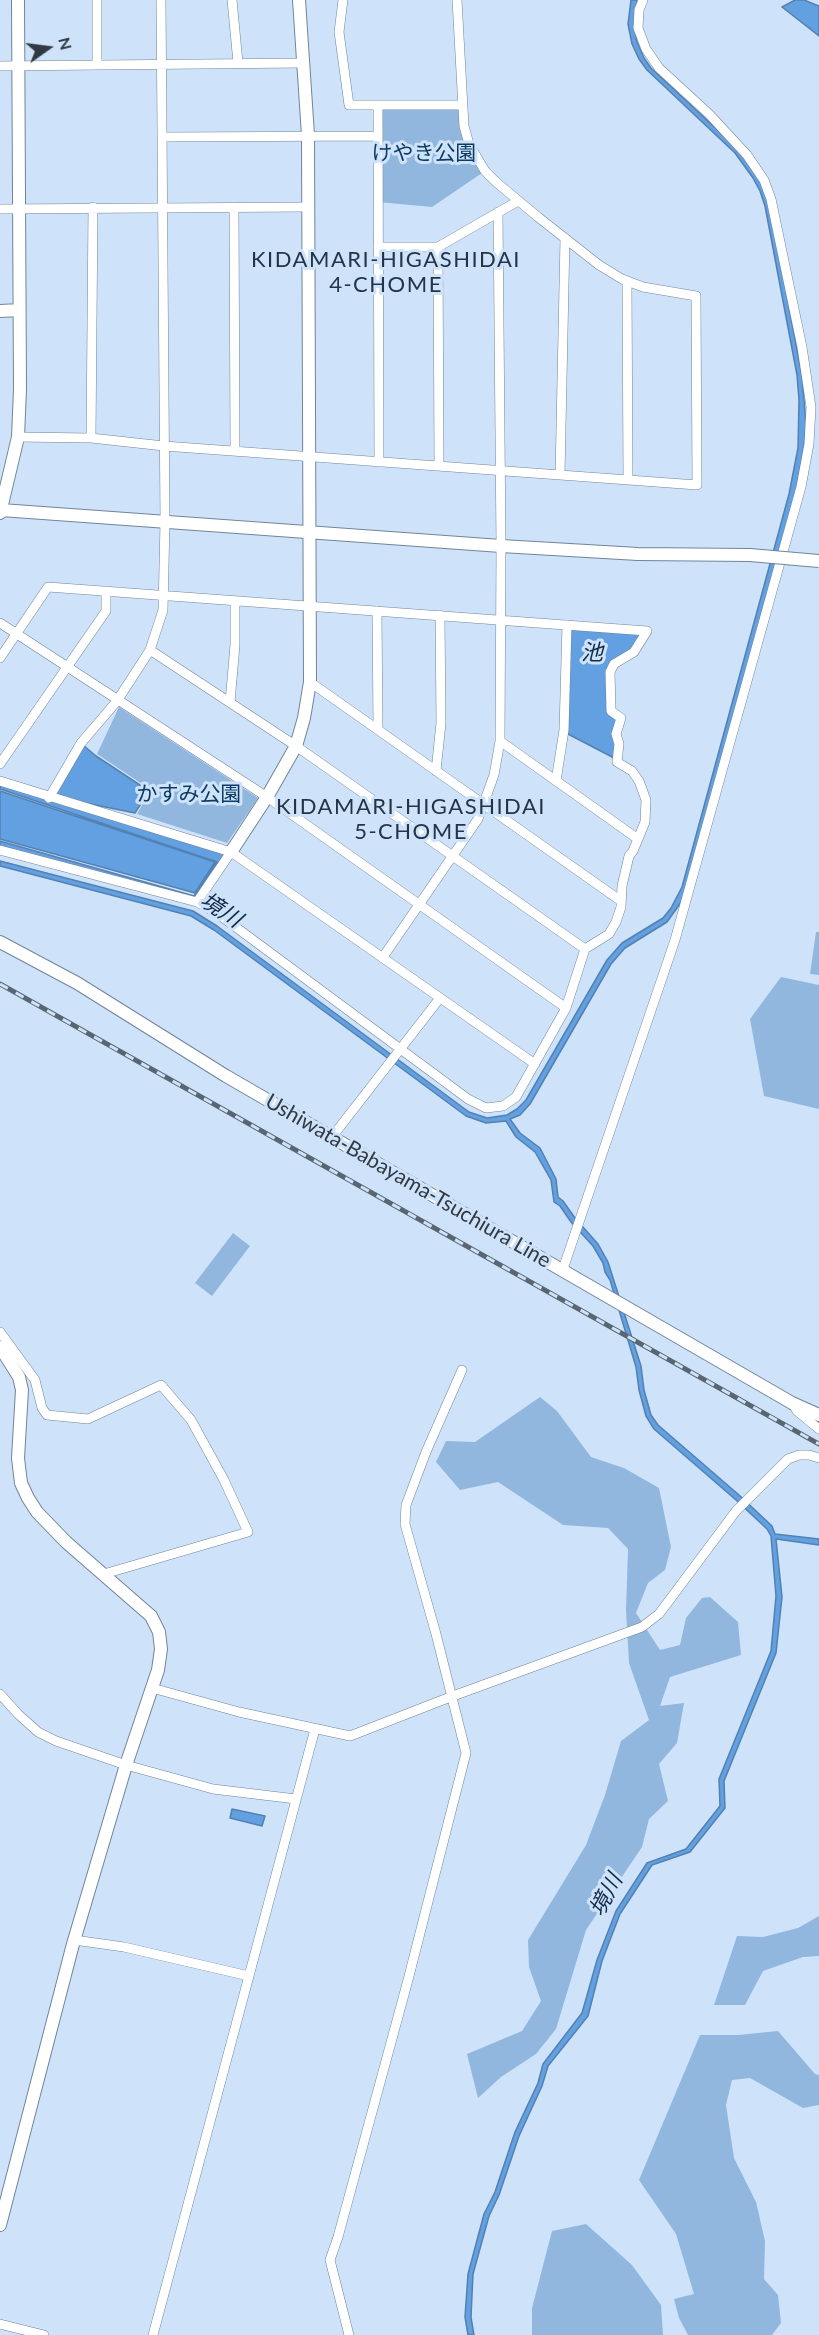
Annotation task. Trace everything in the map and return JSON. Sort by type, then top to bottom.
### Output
[{"type":"street","points":[[18,0],[20,389],[18,437],[0,511],[501,546],[638,554],[750,555],[819,561]]},
{"type":"street","points":[[97,0],[98,64]]},
{"type":"street","points":[[49,798],[81,743],[117,701],[150,650],[158,629],[165,595],[161,0]]},
{"type":"street","points":[[232,0],[238,63]]},
{"type":"street","points":[[197,902],[267,797],[296,746],[304,718],[310,681],[308,135],[299,0]]},
{"type":"street","points":[[343,0],[339,32],[350,105],[461,105]]},
{"type":"street","points":[[18,437],[91,438],[164,446],[697,485],[696,296],[666,292],[627,282],[599,265],[496,182],[478,159],[470,144],[461,105],[457,0]]},
{"type":"street","points":[[563,1269],[675,940],[799,498],[811,407],[771,199],[764,180],[747,155],[659,68],[646,49],[638,28],[639,10],[643,0]]},
{"type":"street","points":[[0,66],[303,63]]},
{"type":"street","points":[[378,105],[379,462]]},
{"type":"street","points":[[163,137],[378,136]]},
{"type":"street","points":[[378,247],[438,248],[518,201]]},
{"type":"street","points":[[91,438],[93,207]]},
{"type":"street","points":[[234,207],[235,451]]},
{"type":"street","points":[[0,209],[308,207]]},
{"type":"street","points":[[383,957],[478,819],[494,775],[500,741],[498,212]]},
{"type":"street","points":[[560,475],[565,238]]},
{"type":"street","points":[[438,248],[439,466]]},
{"type":"street","points":[[627,282],[628,479]]},
{"type":"street","points":[[0,311],[19,310]]},
{"type":"street","points":[[0,658],[48,587],[647,631],[634,652],[614,664],[610,672],[611,711],[621,718],[616,734],[619,744],[617,762],[632,771],[639,781],[646,800],[645,822],[629,856],[616,922],[609,934],[585,949],[566,1008],[516,1097],[502,1106],[486,1108],[468,1099],[218,914],[197,902],[0,850]]},
{"type":"street","points":[[0,764],[106,611],[106,591]]},
{"type":"street","points":[[230,702],[235,645],[235,601]]},
{"type":"street","points":[[377,611],[378,729]]},
{"type":"street","points":[[436,771],[441,723],[440,615]]},
{"type":"street","points":[[0,623],[267,797],[566,1008]]},
{"type":"street","points":[[556,781],[564,730],[567,625]]},
{"type":"street","points":[[150,650],[296,746],[585,949]]},
{"type":"street","points":[[310,681],[621,901]]},
{"type":"street","points":[[500,741],[638,839]]},
{"type":"street","points":[[0,781],[49,798],[231,852],[535,1064]]},
{"type":"street","name":"Ushiwata-Babayama-Tsuchiura Line","points":[[2,944],[77,983],[226,1076],[792,1403],[819,1415]]},
{"type":"street","points":[[332,1137],[440,998]]},
{"type":"street","points":[[0,1332],[35,1380],[42,1408],[47,1414],[88,1419],[161,1385],[190,1420],[224,1480],[248,1532],[104,1574]]},
{"type":"street","points":[[0,1347],[19,1377],[22,1390],[18,1458],[21,1483],[28,1498],[48,1525],[144,1608],[156,1624],[161,1660],[126,1765],[74,1940],[0,2225]]},
{"type":"street","points":[[349,2335],[330,2260],[408,1980],[466,1753],[453,1696],[405,1524],[405,1505],[462,1370]]},
{"type":"street","points":[[792,1403],[797,1411],[819,1429]]},
{"type":"street","points":[[152,1688],[192,1700],[350,1736],[642,1627],[659,1614],[736,1511],[788,1459],[799,1455],[819,1458]]},
{"type":"street","points":[[0,1694],[38,1732],[56,1741],[126,1765],[213,1789],[296,1799]]},
{"type":"street","points":[[153,2335],[315,1729]]},
{"type":"street","points":[[74,1940],[124,1947],[249,1976]]},
{"type":"street","points":[[0,2324],[44,2335]]},
{"type":"green space","name":"けやき公園","points":[[378,105],[461,105],[464,126],[485,171],[432,207],[378,202]]},
{"type":"green space","name":"かすみ公園","points":[[119,707],[258,798],[227,843],[137,814],[151,790],[97,754]]},
{"type":"green space","points":[[816,932],[819,932],[819,975],[810,974]]},
{"type":"green space","points":[[781,977],[819,985],[819,1109],[764,1096],[750,1019]]},
{"type":"green space","points":[[233,1233],[250,1246],[212,1296],[195,1283]]},
{"type":"green space","points":[[540,1397],[557,1411],[591,1457],[624,1468],[659,1488],[671,1547],[665,1570],[648,1583],[636,1613],[660,1650],[680,1645],[686,1618],[702,1598],[710,1597],[738,1622],[741,1655],[670,1677],[660,1706],[684,1703],[677,1743],[659,1764],[668,1801],[649,1819],[642,1847],[586,1930],[556,2029],[536,2054],[501,2077],[478,2098],[467,2054],[522,2031],[541,2001],[529,1967],[528,1940],[586,1845],[605,1795],[621,1741],[649,1720],[629,1663],[626,1610],[628,1549],[608,1528],[563,1525],[498,1482],[460,1490],[436,1462],[446,1441],[475,1442]]},
{"type":"green space","points":[[819,1916],[819,1956],[803,1957],[763,1971],[745,2005],[714,2005],[737,1936],[763,1937],[798,1928]]},
{"type":"green space","points":[[778,2031],[815,2074],[819,2075],[819,2105],[803,2108],[750,2078],[732,2080],[726,2105],[734,2158],[756,2202],[765,2241],[764,2279],[778,2295],[781,2323],[772,2335],[688,2335],[679,2318],[674,2299],[694,2294],[676,2234],[639,2180],[700,2035],[738,2035]]},
{"type":"green space","points":[[586,2224],[632,2265],[661,2305],[663,2335],[532,2335],[532,2308],[552,2231]]},
{"type":"water","points":[[631,0],[637,0],[634,25],[637,42],[644,58],[651,68],[740,151],[758,175],[770,206],[802,376],[806,425],[804,448],[795,496],[682,901],[667,922],[625,948],[611,964],[530,1104],[520,1115],[510,1119],[520,1133],[540,1148],[556,1179],[558,1197],[598,1244],[608,1262],[641,1366],[644,1390],[651,1415],[658,1425],[739,1495],[772,1526],[775,1534],[819,1539],[819,1545],[776,1539],[782,1597],[776,1653],[724,1781],[725,1808],[690,1852],[652,1865],[620,1914],[602,1961],[588,2016],[548,2066],[489,2216],[473,2274],[471,2317],[474,2335],[468,2335],[465,2317],[468,2274],[484,2214],[495,2192],[515,2132],[538,2083],[543,2064],[582,2013],[597,1960],[616,1911],[647,1863],[686,1849],[720,1806],[719,1779],[771,1651],[776,1596],[771,1536],[767,1529],[736,1500],[654,1429],[646,1416],[636,1367],[603,1263],[593,1246],[560,1206],[554,1202],[551,1180],[535,1152],[516,1137],[506,1121],[486,1123],[466,1116],[214,930],[191,916],[0,866],[0,861],[193,911],[217,926],[469,1112],[487,1118],[507,1115],[526,1100],[607,960],[622,943],[663,918],[671,908],[682,887],[789,494],[798,448],[799,400],[797,375],[765,206],[760,191],[735,153],[647,70],[639,59],[632,44],[628,24]]},
{"type":"water","points":[[795,0],[804,0],[819,6],[819,36],[782,7]]},
{"type":"water","name":"池","points":[[570,627],[645,632],[632,650],[612,662],[608,711],[618,718],[616,759],[566,733]]},
{"type":"water","points":[[83,745],[149,791],[135,813],[51,796]]},
{"type":"water","points":[[0,784],[228,853],[197,900],[0,848],[0,841],[194,896],[217,862],[0,789]]},
{"type":"water","points":[[0,791],[215,862],[195,893],[0,839]]},
{"type":"water","points":[[232,1809],[265,1816],[262,1826],[230,1818]]},
{"type":"railway","points":[[0,984],[819,1444]]},
{"type":"district","name":"KIDAMARI-HIGASHIDAI 4-CHOME","points":[[386,272]]},
{"type":"district","name":"KIDAMARI-HIGASHIDAI 5-CHOME","points":[[411,820]]},
{"type":"water label","name":"境川","points":[[221,910]]},
{"type":"water label","name":"境川","points":[[606,1895]]}]
